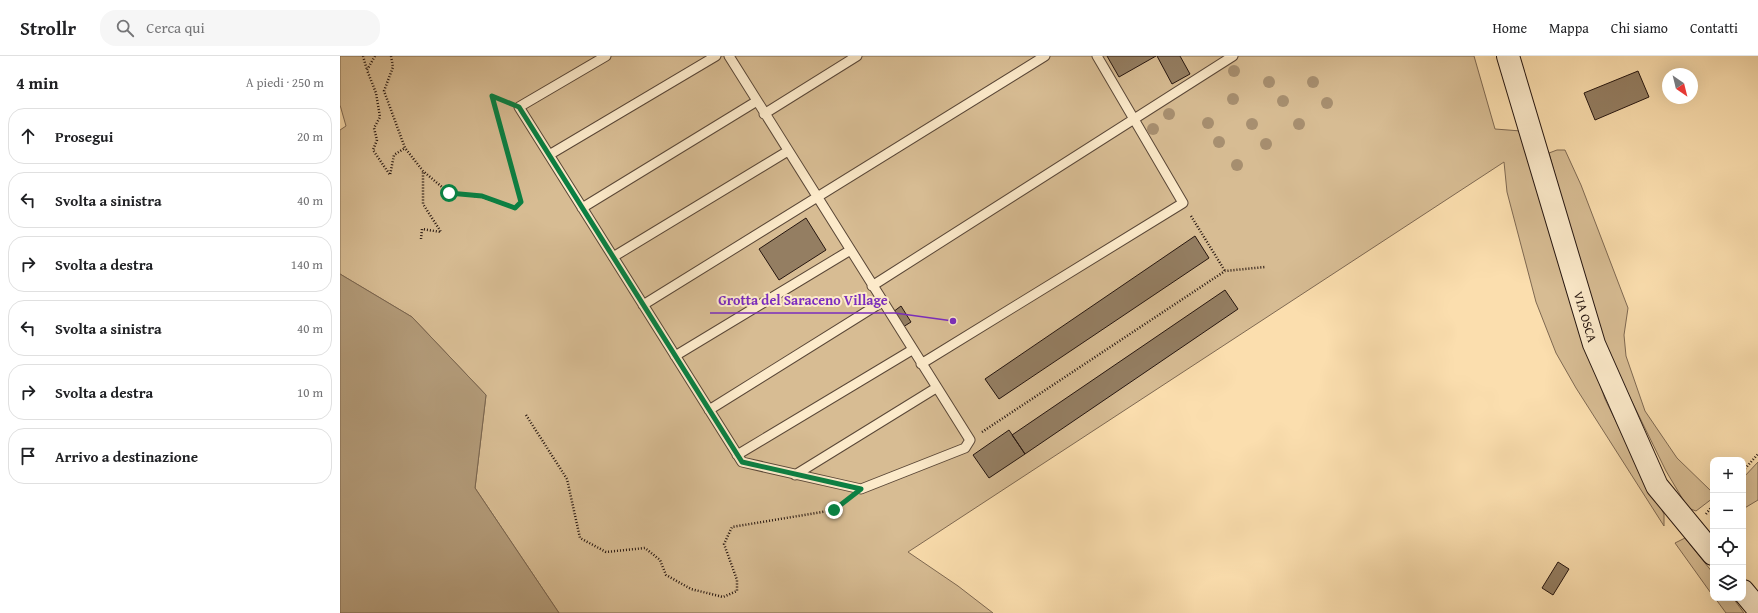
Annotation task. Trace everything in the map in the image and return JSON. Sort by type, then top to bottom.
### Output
[{"type":"street","name":"VIA OSCA","points":[[1508,56],[1594,344],[1657,486],[1710,550]]},
{"type":"street","points":[[1746,595],[1758,609]]},
{"type":"lane","points":[[606,56],[519,107],[742,462],[861,489],[965,448],[970,440],[816,198],[728,56]]},
{"type":"lane","points":[[549,155],[716,56]]},
{"type":"lane","points":[[764,114],[857,56]]},
{"type":"lane","points":[[644,305],[1045,56]]},
{"type":"lane","points":[[921,364],[1183,204],[1135,119],[1097,56]]},
{"type":"lane","points":[[872,286],[1233,56]]},
{"type":"lane","points":[[582,208],[757,101]]},
{"type":"lane","points":[[613,257],[788,151]]},
{"type":"lane","points":[[676,356],[850,251]]},
{"type":"lane","points":[[710,410],[882,302]]},
{"type":"lane","points":[[737,455],[912,350]]},
{"type":"lane","points":[[796,475],[936,388]]},
{"type":"path","points":[[363,56],[376,93],[380,117],[374,128],[377,140],[373,150],[390,175],[394,155],[405,148]]},
{"type":"path","points":[[367,70],[375,56]]},
{"type":"path","points":[[391,56],[393,67],[384,91],[405,148],[423,171],[449,193],[482,196],[515,208],[521,202],[492,96],[519,107]]},
{"type":"path","points":[[421,239],[422,229],[441,232],[424,204],[423,171]]},
{"type":"path","points":[[1183,204],[1225,271]]},
{"type":"path","points":[[970,440],[1225,271],[1265,267]]},
{"type":"path","points":[[526,415],[567,479],[580,538],[606,552],[645,548],[660,560],[666,575],[691,589],[723,597],[736,591],[737,580],[724,544],[732,527],[834,510],[861,489]]},
{"type":"path","points":[[1746,468],[1758,454]]},
{"type":"shaded area","points":[[340,56],[1474,56],[1495,129],[1521,131],[1566,289],[1605,399],[1638,467],[1664,514],[1664,526],[1576,388],[1556,353],[1536,302],[1507,192],[1504,162],[908,552],[958,586],[993,613],[559,613],[475,488],[486,395],[412,317],[340,274],[340,130],[346,126],[340,105]]},
{"type":"shaded area","points":[[1557,150],[1565,150],[1581,185],[1628,308],[1624,335],[1626,356],[1645,411],[1677,458],[1710,490],[1710,500],[1696,511],[1688,508],[1666,471],[1614,365],[1591,309],[1549,153]]},
{"type":"shaded area","points":[[340,274],[412,317],[486,395],[475,488],[559,613],[340,613]]},
{"type":"shaded area","points":[[1758,462],[1758,500],[1746,507],[1746,493],[1746,475]]},
{"type":"shaded area","points":[[1685,538],[1710,569],[1710,592],[1675,543]]},
{"type":"shaded area","points":[[1717,601],[1735,601],[1744,613],[1726,613]]},
{"type":"building","points":[[1107,56],[1156,56],[1119,77]]},
{"type":"building","points":[[1157,56],[1180,56],[1190,74],[1172,84]]},
{"type":"building","points":[[1638,71],[1649,97],[1595,120],[1584,93]]},
{"type":"building","points":[[806,218],[826,250],[779,280],[759,249]]},
{"type":"building","points":[[1195,236],[1209,258],[999,399],[985,379]]},
{"type":"building","points":[[1225,290],[1238,309],[1025,454],[1012,435]]},
{"type":"building","points":[[901,306],[911,322],[903,327],[893,312]]},
{"type":"building","points":[[1009,430],[1025,454],[989,478],[973,455]]},
{"type":"building","points":[[1558,562],[1569,569],[1553,595],[1542,588]]},
{"type":"place","name":"Grotta del Saraceno Village","points":[[953,321]]},
{"type":"route","points":[[449,193],[482,196],[515,208],[521,202],[492,96],[519,107],[742,462],[861,489],[834,510]]}]
